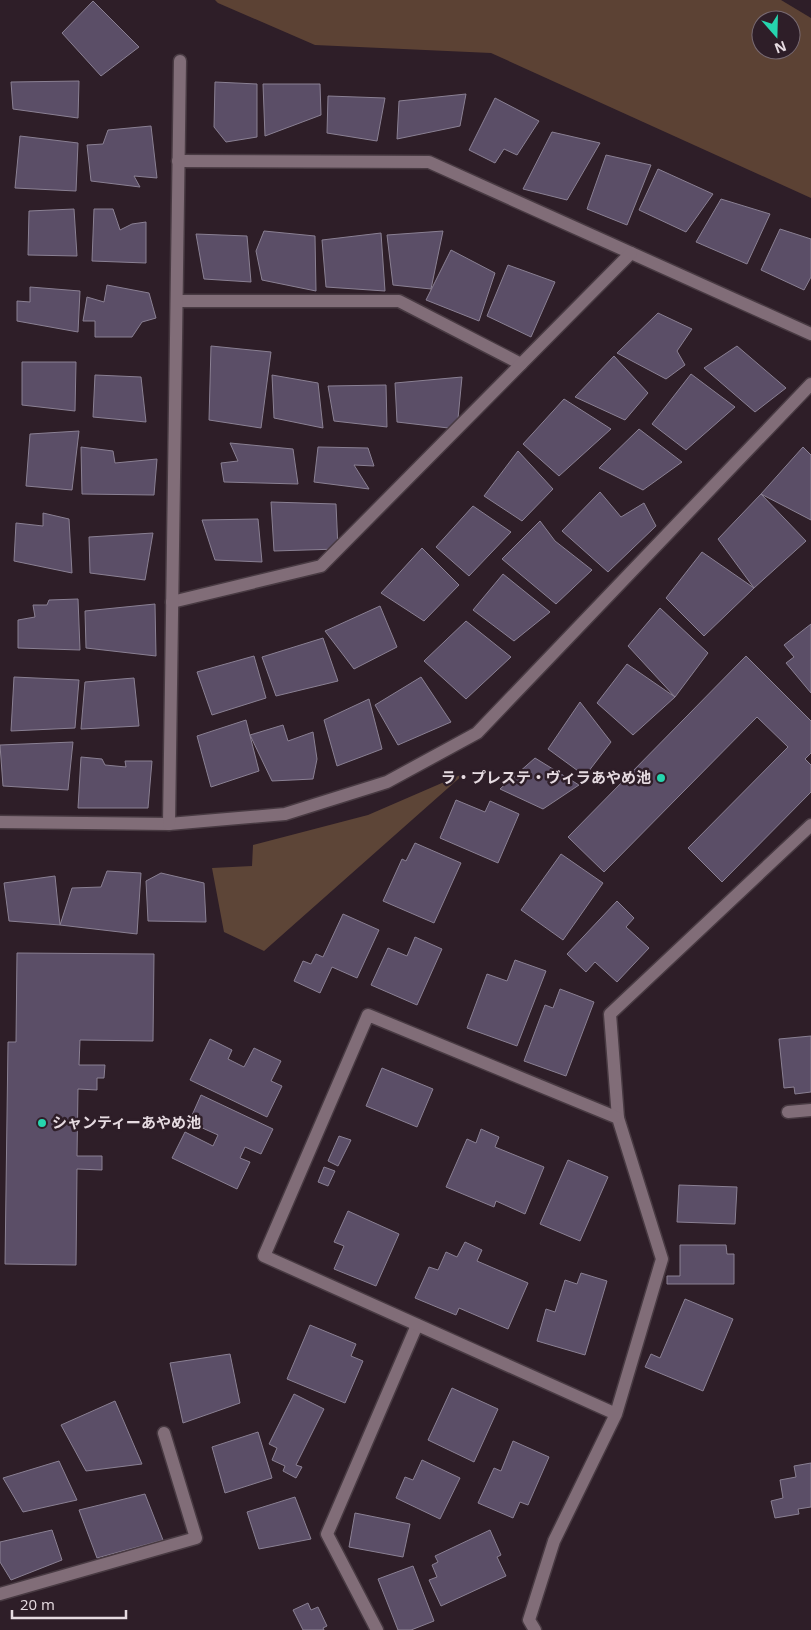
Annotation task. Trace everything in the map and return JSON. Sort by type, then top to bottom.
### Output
[{"type":"street","points":[[170,824],[180,61]]},
{"type":"street","points":[[178,161],[429,162],[811,334]]},
{"type":"street","points":[[172,602],[321,566],[631,253]]},
{"type":"street","points":[[176,301],[399,301],[521,364]]},
{"type":"street","points":[[0,822],[170,824],[285,814],[387,782],[477,733],[811,384]]},
{"type":"street","points":[[535,1630],[529,1620],[554,1541],[616,1414],[662,1259],[618,1118],[610,1014],[811,825]]},
{"type":"street","points":[[616,1414],[264,1256],[368,1016],[618,1118]]},
{"type":"street","points":[[788,1112],[811,1110]]},
{"type":"street","points":[[377,1630],[327,1534],[417,1325]]},
{"type":"street","points":[[0,1594],[196,1538],[164,1433]]},
{"type":"shaded area","points":[[215,0],[781,0],[798,10],[751,10],[751,60],[801,60],[801,12],[811,18],[811,198],[491,53],[315,45],[218,3]]},
{"type":"shaded area","points":[[465,773],[264,951],[224,932],[212,868],[252,866],[253,845],[368,815]]},
{"type":"building","points":[[93,1],[139,47],[101,76],[62,33]]},
{"type":"building","points":[[79,81],[78,118],[13,109],[11,82]]},
{"type":"building","points":[[215,82],[257,84],[257,137],[226,142],[214,127]]},
{"type":"building","points":[[263,84],[320,84],[321,115],[265,136]]},
{"type":"building","points":[[466,94],[460,126],[397,139],[399,101]]},
{"type":"building","points":[[328,96],[385,98],[377,141],[327,133]]},
{"type":"building","points":[[495,98],[539,121],[517,155],[504,149],[495,163],[469,150]]},
{"type":"building","points":[[151,126],[157,178],[134,176],[140,187],[91,181],[87,145],[103,144],[108,130]]},
{"type":"building","points":[[552,132],[600,143],[567,200],[523,189]]},
{"type":"building","points":[[20,136],[78,143],[76,191],[15,188]]},
{"type":"building","points":[[606,155],[651,165],[627,225],[587,209]]},
{"type":"building","points":[[658,169],[713,194],[686,232],[639,210]]},
{"type":"building","points":[[721,199],[770,214],[747,264],[696,242]]},
{"type":"building","points":[[74,209],[77,256],[28,255],[29,211]]},
{"type":"building","points":[[94,209],[113,209],[120,230],[132,224],[146,222],[146,263],[92,261]]},
{"type":"building","points":[[780,229],[811,239],[811,277],[804,290],[761,270]]},
{"type":"building","points":[[264,231],[315,236],[316,291],[262,280],[256,251]]},
{"type":"building","points":[[443,231],[431,289],[393,285],[387,235]]},
{"type":"building","points":[[381,233],[385,291],[326,287],[322,240]]},
{"type":"building","points":[[196,234],[247,236],[251,282],[204,279]]},
{"type":"building","points":[[451,250],[495,273],[479,321],[426,300]]},
{"type":"building","points":[[508,265],[555,282],[531,337],[487,316]]},
{"type":"building","points":[[107,285],[149,293],[156,318],[142,322],[132,337],[95,337],[95,321],[83,321],[87,297],[104,302]]},
{"type":"building","points":[[30,287],[80,291],[78,332],[17,321],[17,301],[30,302]]},
{"type":"building","points":[[658,313],[692,329],[677,351],[685,365],[666,379],[617,353]]},
{"type":"building","points":[[211,346],[271,352],[261,428],[209,420]]},
{"type":"building","points":[[737,346],[786,388],[755,412],[704,368]]},
{"type":"building","points":[[614,356],[648,393],[625,420],[575,397]]},
{"type":"building","points":[[22,362],[76,362],[75,411],[22,405]]},
{"type":"building","points":[[691,374],[735,407],[686,450],[652,424]]},
{"type":"building","points":[[95,375],[141,377],[146,422],[93,417]]},
{"type":"building","points":[[272,375],[318,383],[323,428],[274,418]]},
{"type":"building","points":[[462,377],[457,429],[397,422],[395,383]]},
{"type":"building","points":[[386,385],[387,427],[334,421],[328,386]]},
{"type":"building","points":[[564,399],[611,429],[559,476],[523,444]]},
{"type":"building","points":[[639,429],[682,462],[643,490],[599,468]]},
{"type":"building","points":[[79,431],[72,490],[26,486],[30,434]]},
{"type":"building","points":[[230,443],[293,449],[298,484],[224,482],[221,463],[238,461]]},
{"type":"building","points":[[81,447],[113,451],[115,463],[157,459],[154,495],[82,494]]},
{"type":"building","points":[[318,447],[368,448],[374,466],[354,465],[369,489],[314,482]]},
{"type":"building","points":[[803,447],[811,455],[811,520],[761,494]]},
{"type":"building","points":[[518,451],[553,489],[522,521],[484,496]]},
{"type":"building","points":[[600,492],[621,517],[644,503],[656,526],[608,572],[562,531]]},
{"type":"building","points":[[761,494],[806,541],[754,588],[718,539]]},
{"type":"building","points":[[271,502],[336,504],[338,549],[274,551]]},
{"type":"building","points":[[473,506],[511,532],[469,576],[436,547]]},
{"type":"building","points":[[43,513],[69,519],[72,573],[14,561],[16,523],[43,526]]},
{"type":"building","points":[[258,519],[262,562],[215,560],[202,520]]},
{"type":"building","points":[[540,521],[555,541],[592,570],[556,604],[502,559]]},
{"type":"building","points":[[153,533],[145,580],[90,573],[89,537]]},
{"type":"building","points":[[422,548],[459,585],[424,621],[381,593]]},
{"type":"building","points":[[702,552],[754,588],[704,636],[666,598]]},
{"type":"building","points":[[503,574],[550,612],[514,641],[473,610]]},
{"type":"building","points":[[78,599],[80,650],[18,648],[18,620],[35,617],[33,605],[47,605],[49,600]]},
{"type":"building","points":[[155,604],[156,656],[86,648],[85,611]]},
{"type":"building","points":[[380,606],[397,647],[354,669],[325,631]]},
{"type":"building","points":[[660,608],[708,653],[675,697],[628,646]]},
{"type":"building","points":[[466,621],[511,657],[466,699],[424,661]]},
{"type":"building","points":[[811,624],[811,693],[786,663],[794,657],[784,645]]},
{"type":"building","points":[[323,638],[338,681],[276,696],[262,657]]},
{"type":"building","points":[[254,656],[266,698],[212,715],[197,672]]},
{"type":"building","name":"ラ・プレステ・ヴィラあやめ池","points":[[746,656],[811,721],[811,753],[805,759],[811,765],[811,792],[722,882],[688,848],[788,747],[757,717],[604,872],[568,837]]},
{"type":"building","points":[[627,664],[675,697],[633,735],[597,703]]},
{"type":"building","points":[[14,677],[79,680],[75,728],[11,731]]},
{"type":"building","points":[[421,677],[451,722],[398,745],[375,705]]},
{"type":"building","points":[[134,678],[139,726],[81,729],[85,682]]},
{"type":"building","points":[[369,699],[382,749],[337,766],[324,720]]},
{"type":"building","points":[[580,702],[611,742],[585,776],[548,749]]},
{"type":"building","points":[[246,720],[259,771],[211,787],[197,736]]},
{"type":"building","points":[[283,725],[288,741],[313,732],[317,759],[313,779],[272,781],[250,735]]},
{"type":"building","points":[[73,742],[68,790],[3,786],[0,745]]},
{"type":"building","points":[[81,757],[102,759],[105,765],[126,767],[125,761],[152,761],[148,808],[78,808]]},
{"type":"building","points":[[535,758],[579,785],[543,809],[500,789]]},
{"type":"building","points":[[456,800],[485,812],[490,801],[519,814],[498,863],[440,838]]},
{"type":"building","points":[[415,843],[461,863],[434,923],[383,901],[402,859],[406,861]]},
{"type":"building","points":[[561,854],[603,883],[563,940],[521,910]]},
{"type":"building","points":[[107,871],[141,873],[137,934],[60,925],[72,888],[101,887]]},
{"type":"building","points":[[161,873],[204,883],[206,922],[148,921],[146,881]]},
{"type":"building","points":[[55,876],[60,925],[9,921],[4,883]]},
{"type":"building","points":[[617,901],[634,918],[626,927],[649,948],[617,982],[595,962],[586,972],[567,954]]},
{"type":"building","points":[[343,914],[379,930],[357,978],[332,967],[320,993],[294,981],[303,961],[311,964],[316,954],[323,957]]},
{"type":"building","points":[[415,937],[442,949],[417,1005],[371,985],[388,948],[407,956]]},
{"type":"building","name":"シャンティーあやめ池","points":[[17,953],[154,954],[153,1041],[80,1040],[79,1065],[105,1065],[104,1078],[97,1078],[97,1090],[78,1089],[77,1156],[102,1156],[102,1170],[77,1169],[76,1265],[5,1264],[8,1042],[16,1042]]},
{"type":"building","points":[[515,960],[546,971],[517,1046],[467,1028],[487,974],[507,981]]},
{"type":"building","points":[[560,989],[594,1002],[566,1076],[524,1061],[545,1005],[553,1008]]},
{"type":"building","points":[[811,1036],[811,1092],[795,1094],[794,1087],[784,1088],[779,1039]]},
{"type":"building","points":[[210,1039],[232,1050],[228,1059],[244,1067],[254,1048],[281,1061],[271,1081],[282,1086],[267,1117],[190,1080]]},
{"type":"building","points":[[382,1068],[433,1089],[417,1127],[366,1106]]},
{"type":"building","points":[[201,1095],[273,1129],[261,1154],[245,1147],[240,1158],[250,1162],[237,1189],[172,1158],[185,1132],[213,1146],[218,1135],[189,1122]]},
{"type":"building","points":[[481,1129],[499,1137],[495,1147],[544,1167],[525,1214],[496,1201],[494,1207],[446,1187],[467,1139],[476,1143]]},
{"type":"building","points":[[339,1136],[351,1140],[338,1166],[328,1161]]},
{"type":"building","points":[[568,1160],[608,1177],[580,1241],[540,1224]]},
{"type":"building","points":[[324,1167],[335,1171],[328,1186],[318,1182]]},
{"type":"building","points":[[679,1185],[737,1187],[735,1224],[677,1222]]},
{"type":"building","points":[[348,1211],[399,1234],[376,1286],[334,1269],[344,1246],[334,1242]]},
{"type":"building","points":[[465,1242],[482,1250],[477,1261],[528,1283],[508,1329],[459,1308],[456,1315],[415,1298],[429,1267],[438,1270],[446,1252],[457,1257]]},
{"type":"building","points":[[680,1245],[726,1245],[727,1254],[734,1254],[734,1284],[667,1284],[667,1276],[680,1276]]},
{"type":"building","points":[[581,1273],[607,1281],[585,1355],[537,1341],[546,1309],[555,1312],[565,1280],[577,1284]]},
{"type":"building","points":[[685,1299],[733,1319],[703,1391],[645,1367],[651,1354],[660,1358]]},
{"type":"building","points":[[310,1325],[356,1344],[351,1356],[363,1361],[345,1403],[287,1379]]},
{"type":"building","points":[[230,1354],[240,1403],[183,1423],[170,1363]]},
{"type":"building","points":[[452,1388],[498,1409],[474,1462],[428,1440]]},
{"type":"building","points":[[294,1394],[324,1409],[296,1465],[302,1467],[296,1478],[283,1471],[285,1466],[272,1460],[277,1448],[269,1444]]},
{"type":"building","points":[[115,1401],[142,1464],[86,1471],[61,1425]]},
{"type":"building","points":[[258,1432],[272,1478],[225,1493],[212,1447]]},
{"type":"building","points":[[513,1441],[549,1457],[528,1505],[520,1502],[513,1518],[478,1503],[494,1468],[501,1471]]},
{"type":"building","points":[[422,1460],[460,1478],[440,1519],[396,1498],[405,1477],[413,1480]]},
{"type":"building","points":[[59,1461],[77,1500],[23,1512],[3,1478]]},
{"type":"building","points":[[811,1463],[811,1507],[798,1509],[799,1514],[775,1518],[771,1501],[783,1498],[780,1480],[796,1477],[794,1466]]},
{"type":"building","points":[[145,1494],[163,1540],[97,1558],[79,1510]]},
{"type":"building","points":[[295,1497],[311,1539],[259,1549],[247,1512]]},
{"type":"building","points":[[355,1513],[410,1524],[403,1557],[349,1547]]},
{"type":"building","points":[[52,1530],[62,1560],[11,1580],[0,1562],[0,1542]]},
{"type":"building","points":[[490,1530],[501,1555],[497,1557],[506,1576],[441,1606],[429,1580],[437,1577],[432,1565],[438,1562],[435,1556]]},
{"type":"building","points":[[413,1566],[434,1621],[411,1630],[398,1630],[378,1579]]},
{"type":"building","points":[[308,1603],[311,1610],[318,1607],[327,1626],[323,1628],[324,1630],[303,1630],[293,1610]]},
{"type":"place","name":"ラ・プレステ・ヴィラあやめ池","points":[[661,778]]},
{"type":"place","name":"シャンティーあやめ池","points":[[42,1123]]}]
